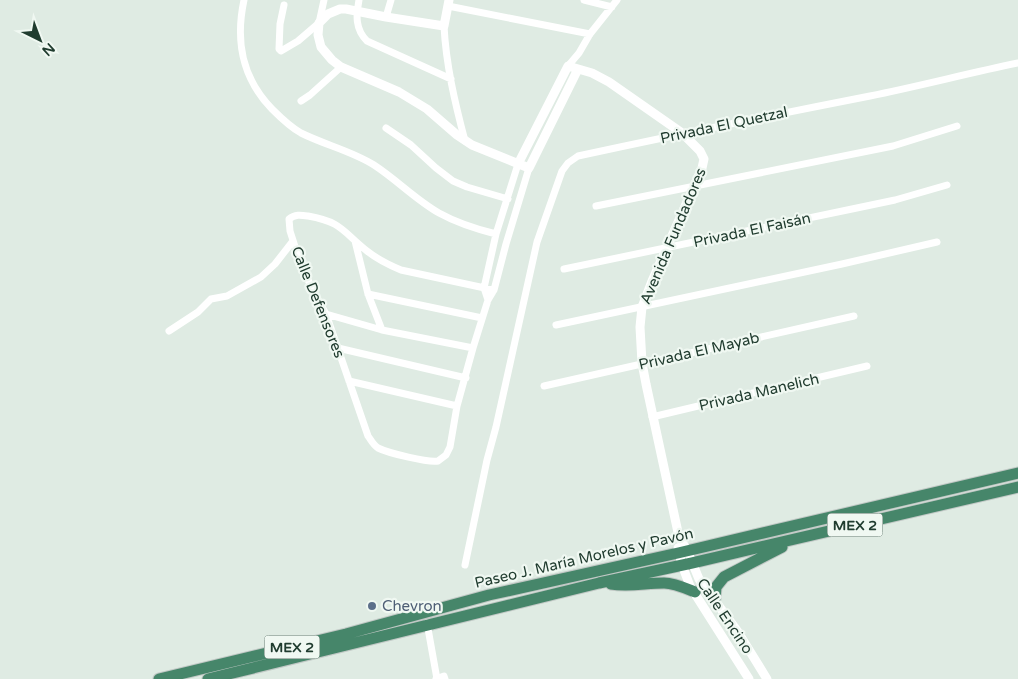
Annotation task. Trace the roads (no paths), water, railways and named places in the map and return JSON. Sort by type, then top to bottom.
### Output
[{"type":"highway","name":"Paseo J. María Morelos y Pavón","points":[[208,679],[426,618],[489,595],[683,552],[1018,473]]},
{"type":"highway","name":"Paseo J. María Morelos y Pavón","points":[[159,679],[426,618],[687,564],[1018,487]]},
{"type":"highway","points":[[715,599],[716,587],[724,578],[798,539]]},
{"type":"highway","points":[[599,583],[618,585],[665,583],[674,584],[695,592]]},
{"type":"street","points":[[244,0],[240,28],[245,67],[255,89],[280,117],[300,132],[374,165],[437,212],[470,227],[496,234]]},
{"type":"street","points":[[324,0],[318,35],[321,47],[332,60],[353,73],[385,84],[406,96],[427,109],[465,141],[529,168]]},
{"type":"street","points":[[359,0],[357,11],[358,27],[362,36],[367,41],[451,80]]},
{"type":"street","points":[[386,17],[391,0]]},
{"type":"street","points":[[584,0],[612,7]]},
{"type":"street","points":[[488,300],[484,288],[496,234],[518,164],[568,66],[579,53],[590,34],[618,0]]},
{"type":"street","points":[[465,141],[454,97],[444,26],[449,3],[590,34]]},
{"type":"street","points":[[284,5],[280,24],[279,49],[283,51],[304,36],[328,14],[346,9],[444,26]]},
{"type":"street","points":[[349,381],[457,406],[482,318],[488,300],[494,290],[529,168],[578,69],[579,53]]},
{"type":"street","name":"Privada El Quetzal","points":[[465,565],[537,242],[562,171],[568,162],[578,156],[682,133],[840,100],[870,96],[1018,63]]},
{"type":"street","name":"Avenida Fundadores","points":[[568,66],[592,73],[609,82],[682,133],[698,147],[704,159],[702,168],[666,248],[642,308],[640,341],[652,417],[683,552]]},
{"type":"street","points":[[301,101],[341,67]]},
{"type":"street","points":[[596,206],[849,153],[893,146],[957,126]]},
{"type":"street","points":[[386,128],[411,145],[453,181],[508,199]]},
{"type":"street","name":"Privada El Faisán","points":[[564,269],[895,200],[947,185]]},
{"type":"street","name":"Calle Defensores","points":[[355,241],[338,224],[330,221],[301,215],[292,216],[289,219],[293,240],[307,277],[326,314],[365,430],[371,441],[377,448],[434,462],[442,459],[450,447],[457,406]]},
{"type":"street","points":[[169,331],[198,312],[211,298],[227,296],[261,277],[275,264],[293,240]]},
{"type":"street","points":[[355,241],[389,266],[494,290]]},
{"type":"street","points":[[355,241],[368,294],[382,330]]},
{"type":"street","points":[[556,325],[642,308],[937,242]]},
{"type":"street","points":[[368,294],[482,318]]},
{"type":"street","points":[[326,314],[382,330],[473,348]]},
{"type":"street","name":"Privada El Mayab","points":[[544,386],[854,316]]},
{"type":"street","points":[[338,348],[466,378]]},
{"type":"street","name":"Privada Manelich","points":[[652,417],[867,366]]},
{"type":"street","name":"Calle Encino","points":[[683,552],[687,564],[715,599],[767,679]]},
{"type":"street","name":"Calle Encino","points":[[687,564],[685,576],[749,679]]},
{"type":"street","points":[[426,618],[437,679],[444,676],[445,679]]},
{"type":"place","name":"Chevron","points":[[372,606]]}]
